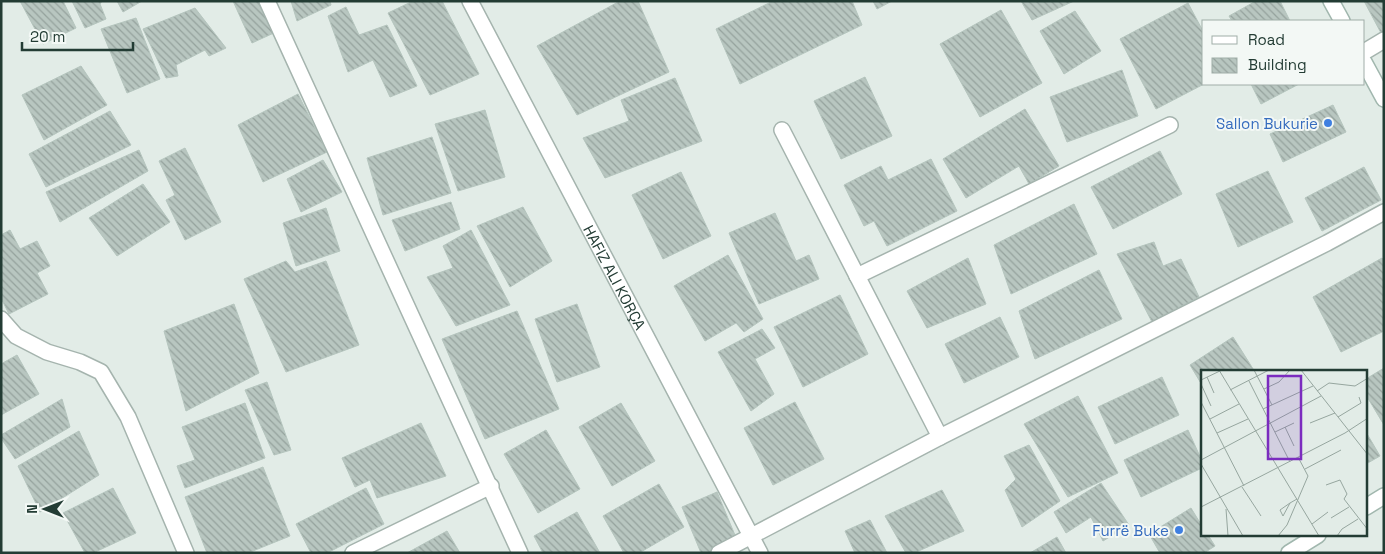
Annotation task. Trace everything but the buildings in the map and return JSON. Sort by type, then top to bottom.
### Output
[{"type":"street","points":[[267,1],[491,486],[520,553]]},
{"type":"street","name":"HAFIZ ALI KORÇA","points":[[470,1],[760,553]]},
{"type":"street","points":[[1331,1],[1341,20]]},
{"type":"street","points":[[1365,51],[1384,40]]},
{"type":"street","points":[[1365,64],[1384,99]]},
{"type":"street","points":[[856,276],[1170,125]]},
{"type":"street","points":[[782,130],[940,437]]},
{"type":"street","points":[[719,553],[940,437],[1327,243],[1384,212]]},
{"type":"street","points":[[1,319],[16,336],[47,352],[80,362],[100,372],[128,418],[186,553]]},
{"type":"street","points":[[353,553],[491,486]]},
{"type":"street","points":[[1368,505],[1384,496]]},
{"type":"street","points":[[1289,553],[1316,536]]},
{"type":"place","name":"Sallon Bukurie","points":[[1328,123]]},
{"type":"place","name":"Furrë Buke","points":[[1179,530]]}]
